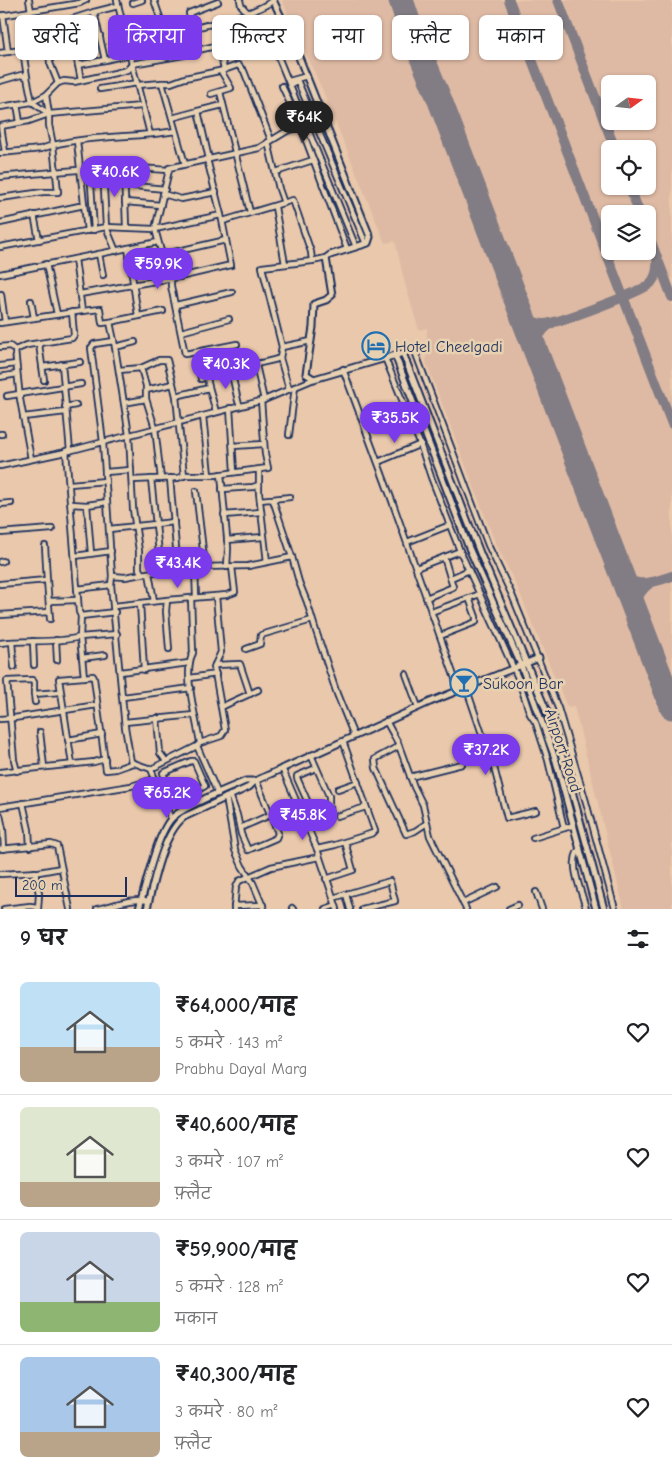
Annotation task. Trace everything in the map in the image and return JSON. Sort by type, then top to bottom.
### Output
[{"type":"street","points":[[28,0],[31,11]]},
{"type":"street","points":[[8,52],[2,15],[80,3],[86,0]]},
{"type":"street","points":[[133,3],[142,0]]},
{"type":"street","points":[[154,0],[159,15]]},
{"type":"street","points":[[240,0],[241,5],[249,15]]},
{"type":"street","points":[[202,26],[263,7],[273,0],[280,15]]},
{"type":"street","points":[[188,15],[190,11],[218,2]]},
{"type":"street","points":[[83,15],[117,3]]},
{"type":"street","points":[[94,12],[105,60]]},
{"type":"street","points":[[0,106],[32,102],[46,95],[58,83],[127,70],[132,64],[184,55],[194,50],[212,47]]},
{"type":"street","points":[[0,54],[15,51]]},
{"type":"street","points":[[78,65],[108,59]]},
{"type":"street","points":[[24,60],[32,102],[50,114]]},
{"type":"street","points":[[50,60],[58,83]]},
{"type":"street","points":[[77,60],[81,80]]},
{"type":"street","points":[[131,60],[150,134]]},
{"type":"street","points":[[211,94],[231,88],[223,71],[221,60]]},
{"type":"street","points":[[280,60],[356,246]]},
{"type":"street","points":[[289,389],[280,358],[282,347],[262,267],[326,258],[347,249],[366,244],[370,237],[300,60]]},
{"type":"street","points":[[100,89],[138,84],[172,83],[223,71],[236,65],[244,71],[270,141],[279,189],[284,203]]},
{"type":"street","points":[[0,81],[21,75],[27,77]]},
{"type":"street","points":[[290,83],[307,76]]},
{"type":"street","points":[[162,82],[185,164]]},
{"type":"street","points":[[290,83],[298,82],[366,244]]},
{"type":"street","points":[[282,86],[301,127],[347,249]]},
{"type":"street","points":[[220,92],[250,212]]},
{"type":"street","points":[[0,198],[58,192],[50,114],[46,95]]},
{"type":"street","points":[[17,104],[20,122]]},
{"type":"street","points":[[172,118],[223,105]]},
{"type":"street","points":[[142,106],[50,114],[29,121],[1,126],[2,152],[40,149],[77,141],[175,131]]},
{"type":"street","points":[[80,294],[179,277],[231,265],[198,111]]},
{"type":"street","points":[[162,255],[155,229],[169,168],[259,148],[287,131],[325,121]]},
{"type":"street","points":[[77,141],[87,231]]},
{"type":"street","points":[[276,172],[313,160]]},
{"type":"street","points":[[0,177],[81,169],[139,167],[169,170]]},
{"type":"street","points":[[124,168],[126,227]]},
{"type":"street","points":[[90,169],[94,230]]},
{"type":"street","points":[[103,169],[106,227],[116,251]]},
{"type":"street","points":[[125,185],[164,191],[181,199],[216,192]]},
{"type":"street","points":[[223,221],[250,212],[275,207],[293,200],[311,252],[312,261]]},
{"type":"street","points":[[125,202],[161,205]]},
{"type":"street","points":[[0,223],[84,205]]},
{"type":"street","points":[[275,207],[284,264]]},
{"type":"street","points":[[34,215],[39,240]]},
{"type":"street","points":[[0,248],[106,227],[155,229],[221,215]]},
{"type":"street","points":[[129,260],[162,255],[226,240]]},
{"type":"street","points":[[0,274],[158,242]]},
{"type":"street","points":[[128,248],[138,316]]},
{"type":"street","points":[[174,252],[179,277]]},
{"type":"street","points":[[99,254],[103,275]]},
{"type":"street","points":[[314,379],[306,374],[314,304],[326,300],[332,295],[326,258]]},
{"type":"street","points":[[75,259],[82,311]]},
{"type":"street","points":[[46,264],[57,314]]},
{"type":"street","points":[[172,278],[171,286],[185,354],[236,344]]},
{"type":"street","points":[[176,305],[232,292]]},
{"type":"street","points":[[1,294],[3,323],[100,309],[102,323],[163,311]]},
{"type":"street","points":[[31,301],[34,318]]},
{"type":"street","points":[[15,350],[72,338],[74,335],[72,312]]},
{"type":"street","points":[[182,332],[229,319]]},
{"type":"street","points":[[110,322],[130,435],[139,569],[142,574]]},
{"type":"street","points":[[114,340],[91,345],[103,442],[111,552],[111,585],[131,762],[151,769],[198,744],[221,736],[225,730],[215,665],[221,652],[216,596]]},
{"type":"street","points":[[282,347],[311,341]]},
{"type":"street","points":[[115,347],[136,342]]},
{"type":"street","points":[[39,344],[44,380]]},
{"type":"street","points":[[0,347],[10,346],[15,350],[19,394],[31,459]]},
{"type":"street","points":[[0,466],[68,451],[262,400],[343,369],[414,349],[488,545],[539,658],[567,735],[614,909]]},
{"type":"street","points":[[196,352],[201,379],[208,375],[280,358]]},
{"type":"street","name":"Airport Road","points":[[403,353],[480,553],[527,662],[557,739],[604,909]]},
{"type":"street","name":"Airport Road","points":[[395,355],[469,548],[521,665],[556,761],[596,909]]},
{"type":"street","points":[[385,358],[421,444],[431,477],[460,551],[513,668],[530,714],[536,723],[548,760],[564,828]]},
{"type":"street","points":[[42,366],[92,360]]},
{"type":"street","points":[[119,370],[141,368],[159,360],[167,360],[176,396],[184,476]]},
{"type":"street","points":[[0,366],[16,364]]},
{"type":"street","points":[[62,364],[75,576],[81,616],[80,637],[84,677]]},
{"type":"street","points":[[132,480],[221,474],[268,468],[264,444],[262,400],[256,365]]},
{"type":"street","points":[[141,368],[146,399],[155,428],[160,478]]},
{"type":"street","points":[[343,369],[459,690]]},
{"type":"street","points":[[231,370],[240,406]]},
{"type":"street","points":[[0,376],[18,374]]},
{"type":"street","points":[[208,375],[209,388],[216,412]]},
{"type":"street","points":[[7,396],[81,384]]},
{"type":"street","points":[[146,390],[173,384]]},
{"type":"street","points":[[289,435],[295,387]]},
{"type":"street","points":[[176,396],[209,388]]},
{"type":"street","points":[[124,404],[146,399]]},
{"type":"street","points":[[23,417],[76,405]]},
{"type":"street","points":[[230,408],[234,472]]},
{"type":"street","points":[[203,416],[209,474]]},
{"type":"street","points":[[233,446],[264,444]]},
{"type":"street","points":[[378,462],[421,444]]},
{"type":"street","points":[[105,472],[131,470]]},
{"type":"street","points":[[260,470],[260,500],[267,562]]},
{"type":"street","points":[[81,616],[140,603],[227,595],[235,592],[230,567],[221,474]]},
{"type":"street","points":[[170,478],[178,571]]},
{"type":"street","points":[[151,479],[160,562]]},
{"type":"street","points":[[70,484],[106,481]]},
{"type":"street","points":[[222,489],[259,485]]},
{"type":"street","points":[[196,491],[205,568]]},
{"type":"street","points":[[260,500],[290,497]]},
{"type":"street","points":[[272,499],[337,694],[354,736]]},
{"type":"street","points":[[72,504],[87,505],[107,502]]},
{"type":"street","points":[[0,504],[12,503]]},
{"type":"street","points":[[87,505],[91,553]]},
{"type":"street","points":[[224,515],[261,512]]},
{"type":"street","points":[[109,529],[174,522]]},
{"type":"street","points":[[407,542],[450,524]]},
{"type":"street","points":[[0,534],[52,529]]},
{"type":"street","points":[[227,540],[263,538]]},
{"type":"street","points":[[45,546],[50,619]]},
{"type":"street","points":[[416,568],[460,551]]},
{"type":"street","points":[[75,556],[111,552]]},
{"type":"street","points":[[112,576],[125,577],[195,568],[248,566],[292,557]]},
{"type":"street","points":[[426,598],[452,587],[444,557]]},
{"type":"street","points":[[195,568],[193,652],[189,663],[191,688],[198,744],[218,794]]},
{"type":"street","points":[[451,578],[469,570]]},
{"type":"street","points":[[149,573],[154,601]]},
{"type":"street","points":[[0,584],[47,580]]},
{"type":"street","points":[[78,589],[111,585]]},
{"type":"street","points":[[431,612],[480,594]]},
{"type":"street","points":[[440,636],[476,622],[469,598]]},
{"type":"street","points":[[50,601],[78,600]]},
{"type":"street","points":[[167,600],[169,649]]},
{"type":"street","points":[[140,603],[144,670]]},
{"type":"street","points":[[0,615],[50,612]]},
{"type":"street","points":[[246,649],[260,644],[261,635],[312,620]]},
{"type":"street","points":[[0,643],[65,641],[80,637],[117,634]]},
{"type":"street","points":[[56,640],[57,660]]},
{"type":"street","points":[[33,641],[34,664]]},
{"type":"street","points":[[12,642],[14,667]]},
{"type":"street","points":[[82,658],[105,656]]},
{"type":"street","points":[[147,909],[172,828],[184,817],[249,787],[255,781],[282,768],[386,721],[539,658]]},
{"type":"street","points":[[120,672],[189,663]]},
{"type":"street","points":[[215,665],[240,664],[250,694]]},
{"type":"street","points":[[190,678],[216,674]]},
{"type":"street","points":[[406,674],[418,707]]},
{"type":"street","points":[[72,764],[59,679],[84,677],[94,677],[106,770],[134,763]]},
{"type":"street","points":[[0,682],[32,680],[34,682],[35,702]]},
{"type":"street","points":[[7,681],[17,771]]},
{"type":"street","points":[[466,687],[482,734],[488,744],[507,818],[536,811]]},
{"type":"street","points":[[123,697],[191,688]]},
{"type":"street","points":[[221,707],[258,690]]},
{"type":"street","points":[[34,694],[60,692]]},
{"type":"street","points":[[0,719],[97,705]]},
{"type":"street","points":[[125,722],[194,715]]},
{"type":"street","points":[[156,718],[160,753],[166,761]]},
{"type":"street","points":[[386,721],[399,746],[423,805],[430,836],[466,909]]},
{"type":"street","points":[[40,732],[44,768]]},
{"type":"street","points":[[68,740],[102,734]]},
{"type":"street","points":[[317,849],[374,832],[343,741]]},
{"type":"street","points":[[399,746],[375,759],[374,762],[406,834],[415,831],[426,823]]},
{"type":"street","points":[[311,755],[330,800],[329,819],[318,825],[297,778],[297,776],[316,768]]},
{"type":"street","points":[[175,756],[180,765]]},
{"type":"street","points":[[0,772],[94,762],[105,759]]},
{"type":"street","points":[[194,761],[205,783],[203,788],[192,793],[174,799],[163,776],[165,772],[194,761]]},
{"type":"street","points":[[410,777],[462,764]]},
{"type":"street","points":[[282,768],[317,849],[337,907],[325,909]]},
{"type":"street","points":[[151,769],[171,819]]},
{"type":"street","points":[[0,807],[131,786],[155,779]]},
{"type":"street","points":[[139,909],[160,837],[171,819],[180,811],[246,781],[255,781]]},
{"type":"street","points":[[228,796],[238,815],[240,828],[248,850],[277,836],[278,833],[255,781]]},
{"type":"street","points":[[338,789],[358,782]]},
{"type":"street","points":[[192,793],[196,804]]},
{"type":"street","points":[[228,796],[235,850],[249,877],[264,907],[234,907],[236,887],[239,881],[249,877],[261,870],[319,857]]},
{"type":"street","points":[[23,803],[29,830],[30,847]]},
{"type":"street","points":[[337,816],[366,807]]},
{"type":"street","points":[[0,815],[3,829],[2,849],[54,844],[57,846],[70,909]]},
{"type":"street","points":[[240,828],[270,815]]},
{"type":"street","points":[[533,838],[574,825]]},
{"type":"street","points":[[326,879],[353,870],[345,842]]},
{"type":"street","points":[[580,848],[576,853],[574,862],[586,909]]},
{"type":"street","points":[[0,874],[36,872],[61,868]]},
{"type":"street","points":[[4,909],[30,906],[38,908],[39,894],[36,872]]},
{"type":"street","points":[[333,898],[390,881],[395,902],[362,909]]},
{"type":"street","points":[[463,903],[497,887]]},
{"type":"street","points":[[536,892],[542,909]]},
{"type":"street","points":[[346,894],[350,909]]},
{"type":"street","points":[[96,909],[142,899],[149,901]]},
{"type":"street","points":[[509,909],[518,905]]},
{"type":"shaded area","points":[[282,0],[672,0],[672,909],[624,909],[574,706],[567,707],[518,589],[495,542],[426,362],[427,328],[419,330],[405,284],[395,241],[385,243],[304,49],[304,15],[289,15]]},
{"type":"taxiway","points":[[509,0],[672,424]]},
{"type":"taxiway","points":[[558,0],[612,140]]},
{"type":"taxiway","points":[[633,195],[636,205]]},
{"type":"taxiway","points":[[656,255],[672,297]]},
{"type":"taxiway","points":[[520,307],[530,319],[540,324],[552,323],[581,313],[633,293],[651,283],[657,271],[657,257]]},
{"type":"taxiway","points":[[539,361],[538,339],[543,330],[552,323]]},
{"type":"taxiway","points":[[616,561],[621,571],[627,577],[639,583],[654,582],[672,576]]},
{"type":"taxiway","points":[[643,630],[636,605],[639,594],[650,583]]},
{"type":"runway","points":[[401,0],[413,36],[439,98],[672,707]]},
{"type":"place","name":"Hotel Cheelgadi","points":[[376,346]]},
{"type":"place","name":"Sukoon Bar","points":[[464,683]]}]
